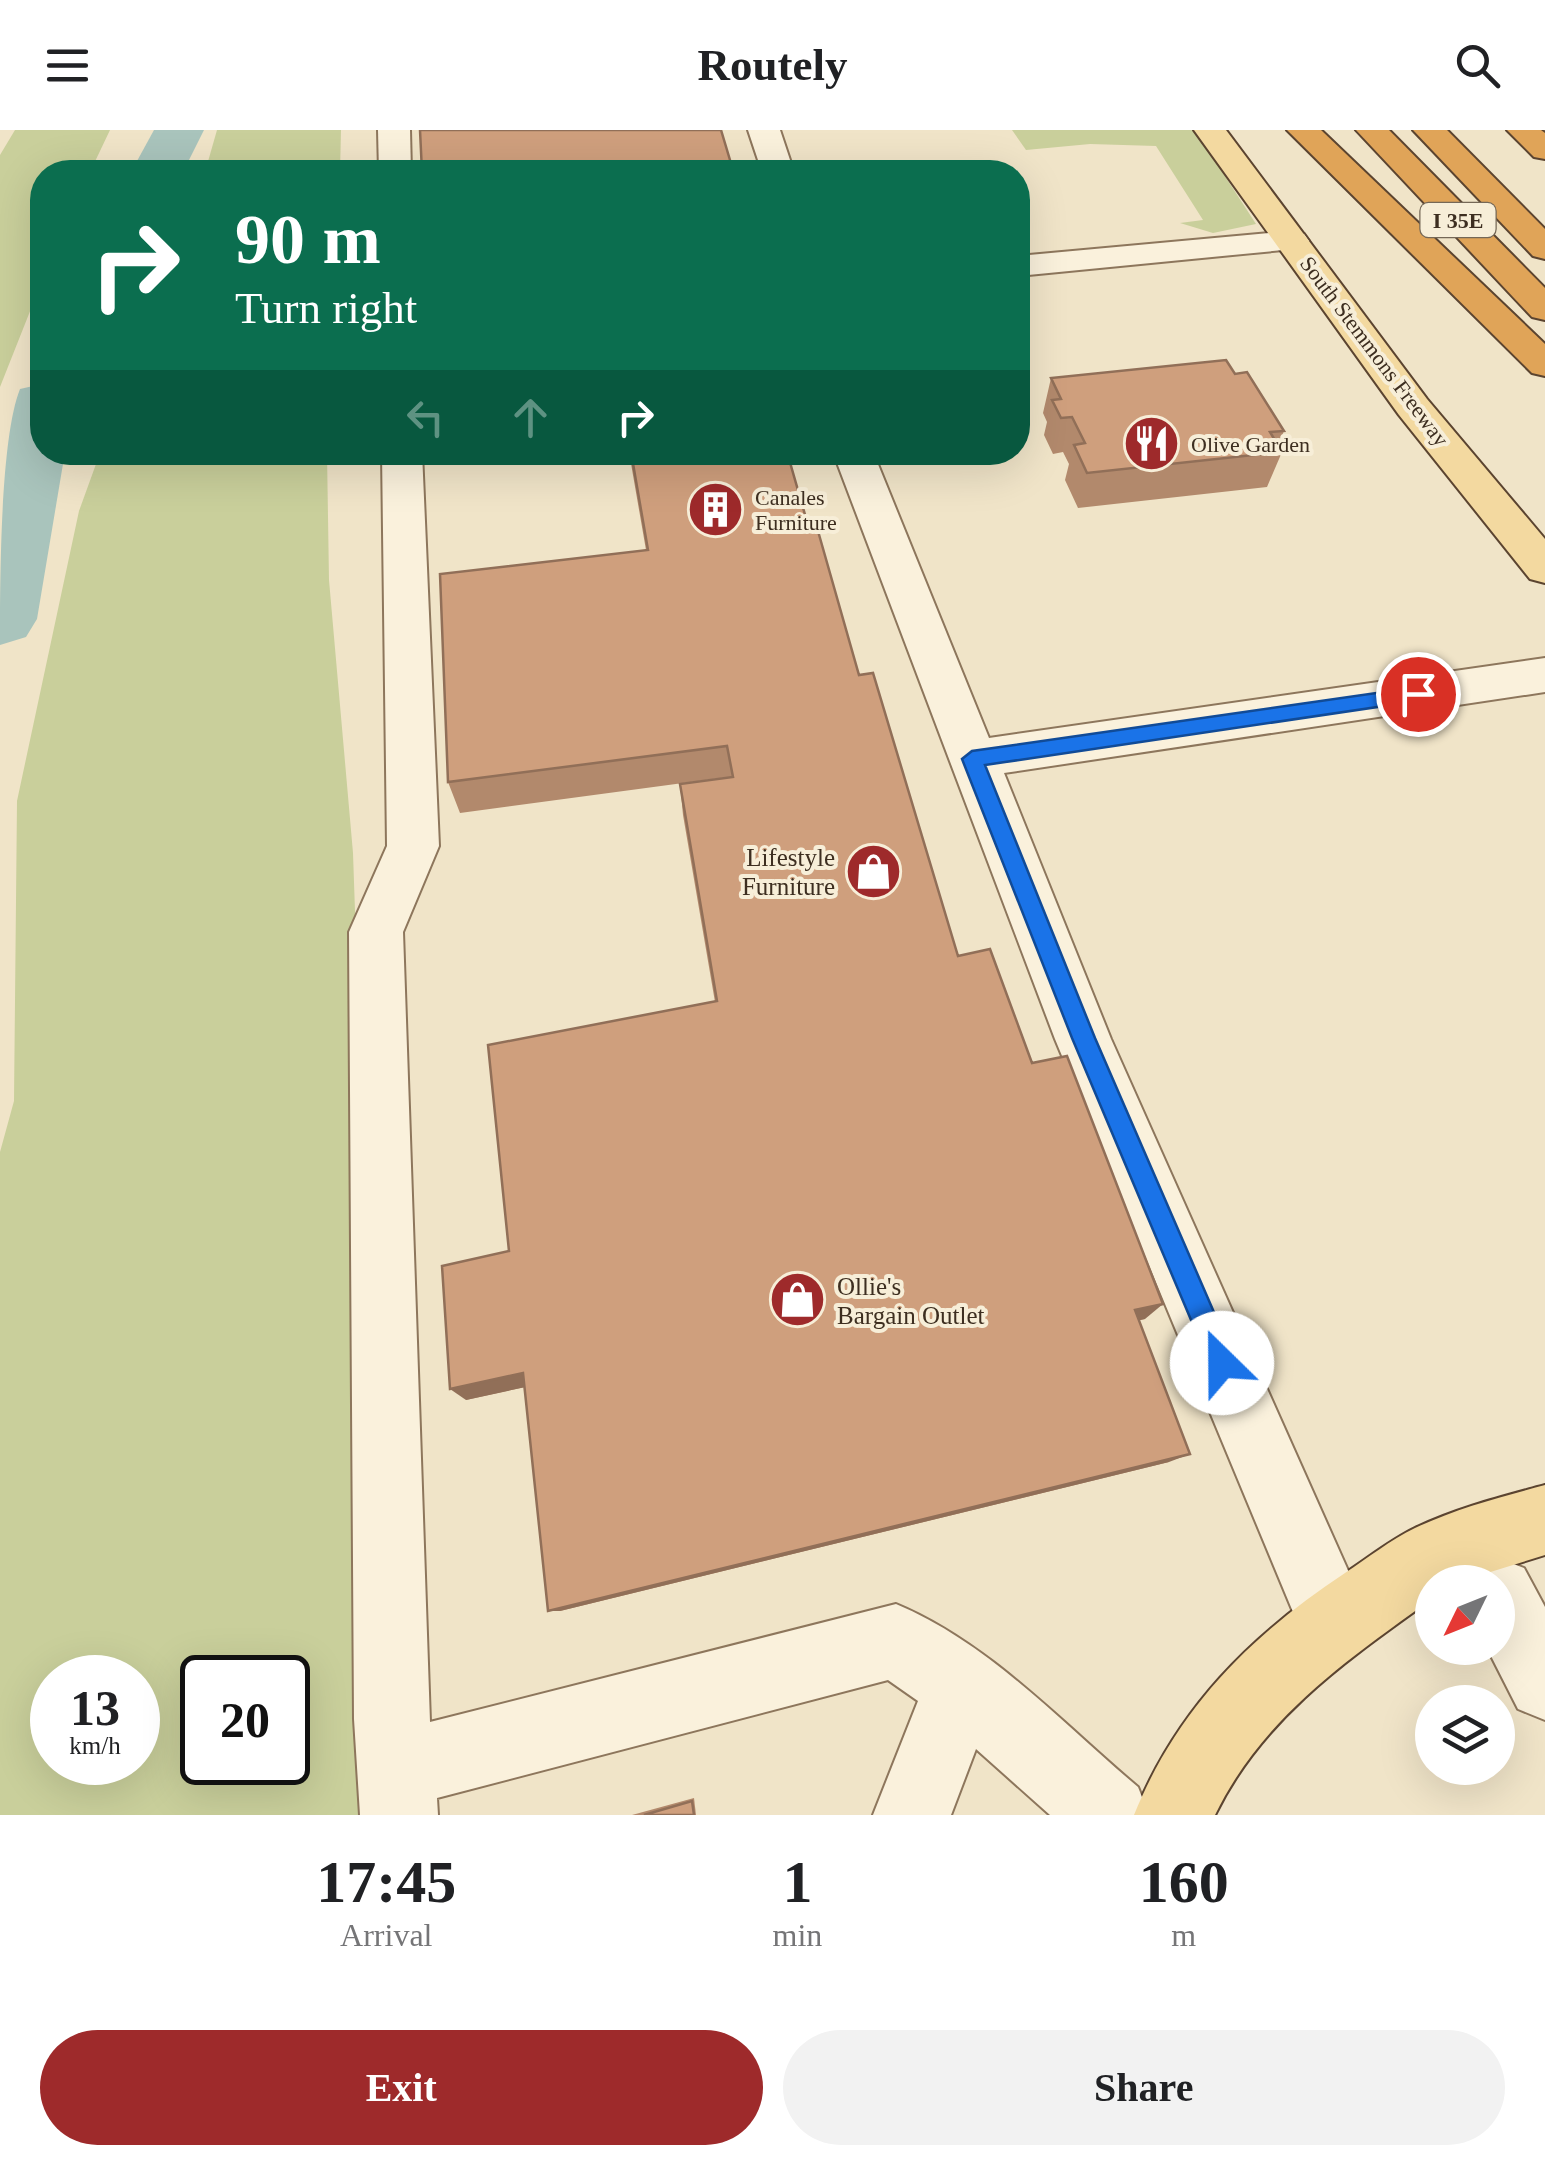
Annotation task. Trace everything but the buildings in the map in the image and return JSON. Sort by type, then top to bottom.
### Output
[{"type":"highway","points":[[1304,130],[1545,365]]},
{"type":"highway","name":"I 35E","points":[[1372,130],[1545,309]]},
{"type":"highway","points":[[1429,130],[1545,250]]},
{"type":"highway","points":[[1524,130],[1545,150]]},
{"type":"main road","name":"South Stemmons Freeway","points":[[1210,130],[1413,406],[1545,568]]},
{"type":"main road","points":[[1495,1565],[1545,1520]]},
{"type":"main road","points":[[1423,1565],[1443,1552],[1470,1565]]},
{"type":"main road","points":[[1173,1815],[1188,1781],[1268,1674],[1334,1622],[1415,1570]]},
{"type":"lane","points":[[394,130],[395,160]]},
{"type":"lane","points":[[764,130],[774,160]]},
{"type":"lane","points":[[1030,265],[1292,240]]},
{"type":"lane","points":[[402,465],[413,846],[376,932],[397,1792],[896,1642],[962,1686],[1110,1815]]},
{"type":"lane","points":[[858,465],[1084,1038],[1334,1622]]},
{"type":"lane","points":[[972,759],[1545,675]]},
{"type":"lane","points":[[1515,1627],[1545,1682]]},
{"type":"lane","points":[[912,1815],[962,1686]]},
{"type":"green space","points":[[15,130],[110,130],[96,160],[30,160],[30,311],[0,387],[0,155]]},
{"type":"green space","points":[[217,130],[341,130],[340,160],[208,160]]},
{"type":"green space","points":[[1012,130],[1195,130],[1256,224],[1213,233],[1180,223],[1203,220],[1156,146],[1090,144],[1026,150]]},
{"type":"green space","points":[[96,465],[327,465],[329,580],[353,853],[386,1815],[0,1815],[0,1152],[14,1101],[17,801],[79,511]]},
{"type":"waterway","points":[[163,160],[179,130]]},
{"type":"waterway","points":[[0,619],[30,465]]},
{"type":"place","name":"Olive Garden","points":[[1152,444]]},
{"type":"place","name":"Canales Furniture","points":[[716,510]]},
{"type":"place","name":"Lifestyle Furniture","points":[[874,871]]},
{"type":"place","name":"Ollie's Bargain Outlet","points":[[798,1300]]},
{"type":"route","points":[[1222,1363],[1084,1038],[972,759],[1418,694]]}]
